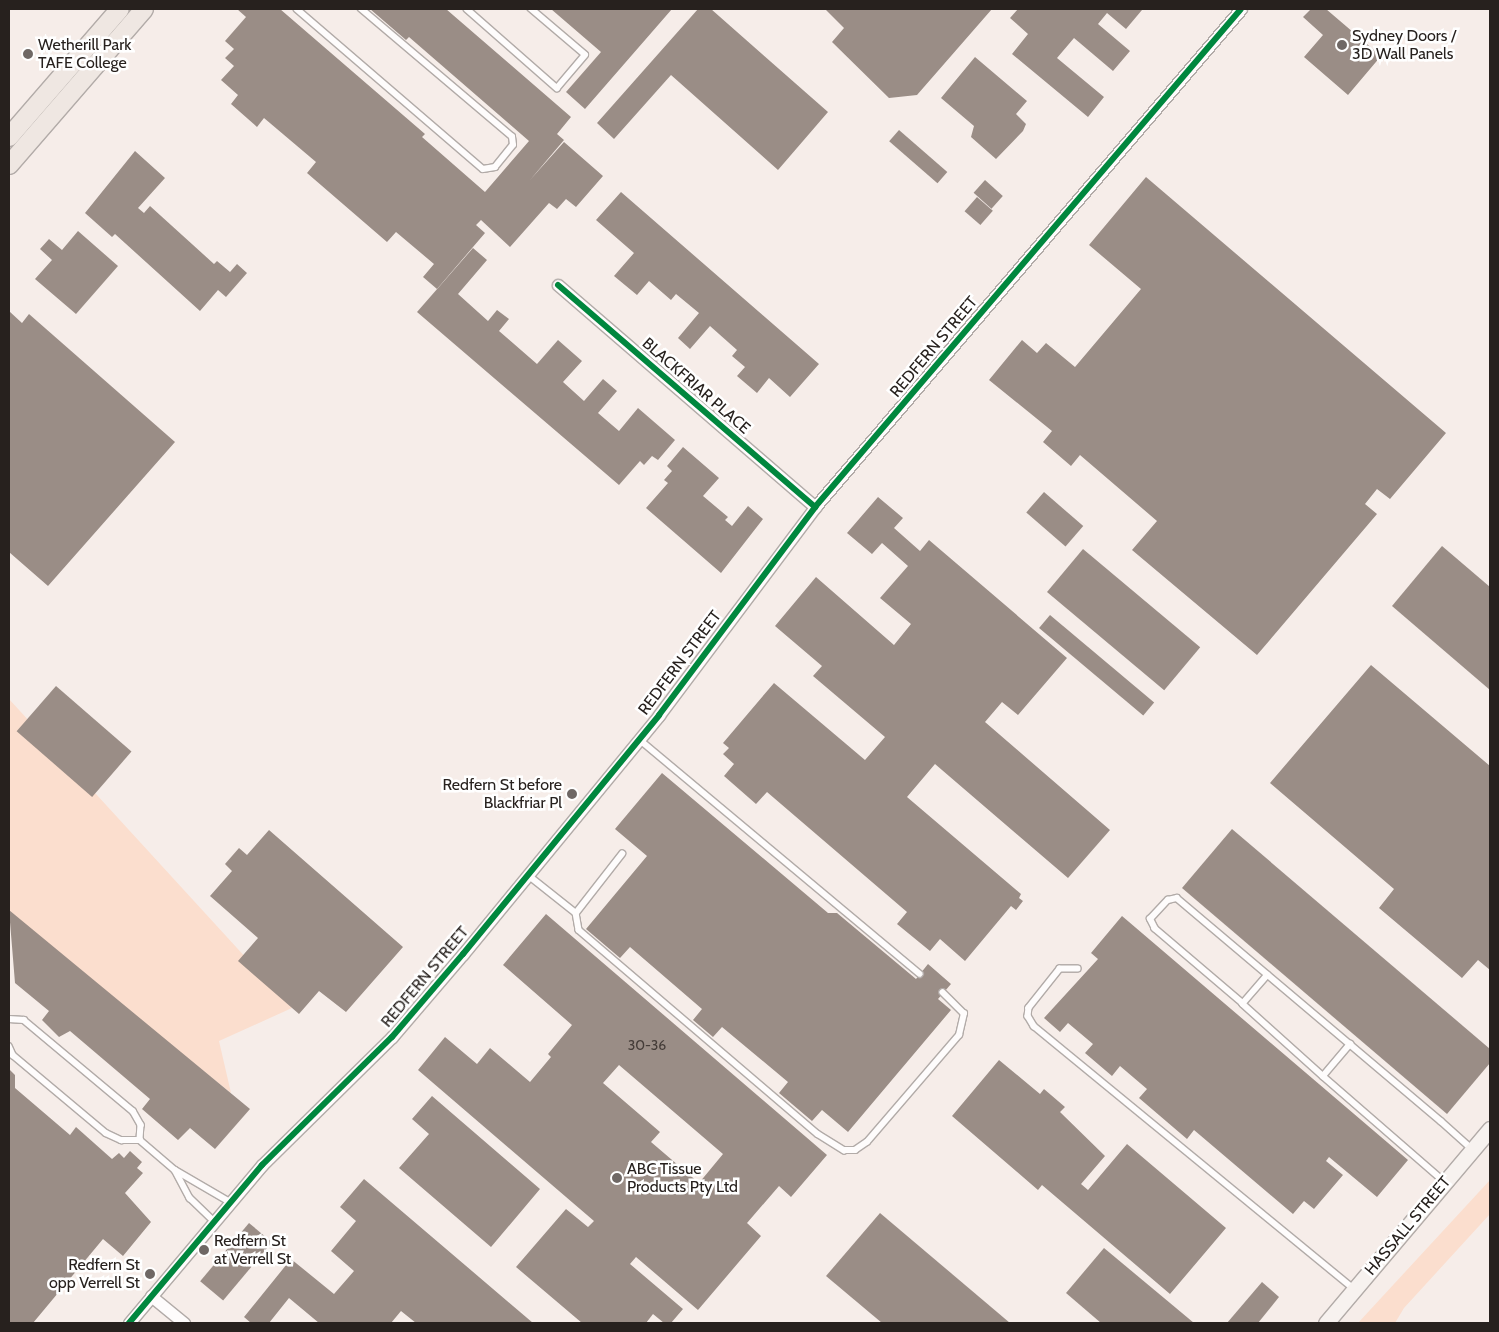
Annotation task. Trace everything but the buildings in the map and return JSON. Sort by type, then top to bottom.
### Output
[{"type":"main road","points":[[9,137],[120,9]]},
{"type":"main road","points":[[9,165],[144,9]]},
{"type":"main road","name":"HASSALL STREET","points":[[1326,1323],[1490,1129]]},
{"type":"street","name":"REDFERN STREET","points":[[129,1323],[230,1202],[392,1038],[639,739],[815,507],[1241,9]]},
{"type":"street","name":"BLACKFRIAR PLACE","points":[[558,285],[815,507]]},
{"type":"street","points":[[151,1296],[184,1323]]},
{"type":"lane","points":[[297,9],[483,169],[495,166],[513,145],[512,137],[361,9]]},
{"type":"lane","points":[[466,9],[557,88],[585,55],[531,9]]},
{"type":"lane","points":[[639,739],[920,974]]},
{"type":"lane","points":[[576,913],[622,854]]},
{"type":"lane","points":[[528,875],[576,913],[579,930],[818,1134],[844,1150],[855,1150],[867,1142],[959,1035],[964,1014],[943,994]]},
{"type":"lane","points":[[1445,1182],[1243,1004],[1154,929],[1150,920],[1154,914],[1177,898],[1473,1150]]},
{"type":"lane","points":[[1078,969],[1060,969],[1029,1008],[1028,1016],[1034,1026],[1354,1289]]},
{"type":"lane","points":[[1243,1004],[1268,975]]},
{"type":"lane","points":[[9,1019],[30,1024],[132,1111],[141,1125],[140,1140]]},
{"type":"lane","points":[[1323,1076],[1350,1044]]},
{"type":"lane","points":[[9,1046],[13,1056],[106,1133],[121,1140],[140,1140],[175,1170],[230,1202]]},
{"type":"lane","points":[[175,1170],[190,1198],[214,1221]]},
{"type":"shaded area","points":[[9,699],[292,1008],[219,1041],[231,1093],[9,916]]},
{"type":"shaded area","points":[[1490,1180],[1490,1214],[1404,1308],[1395,1323],[1358,1323]]},
{"type":"cycle path","points":[[129,1323],[262,1165],[392,1037],[463,954],[659,715],[815,507],[1241,9]]},
{"type":"cycle path","points":[[558,285],[815,507]]},
{"type":"place","name":"Sydney Doors / 3D Wall Panels","points":[[1342,45]]},
{"type":"place","name":"Wetherill Park TAFE College","points":[[28,54]]},
{"type":"place","name":"Redfern St before Blackfriar Pl","points":[[572,794]]},
{"type":"place","name":"ABC Tissue Products Pty Ltd","points":[[617,1178]]},
{"type":"place","name":"Redfern St at Verrell St","points":[[204,1250]]},
{"type":"place","name":"Redfern St opp Verrell St","points":[[150,1274]]}]
